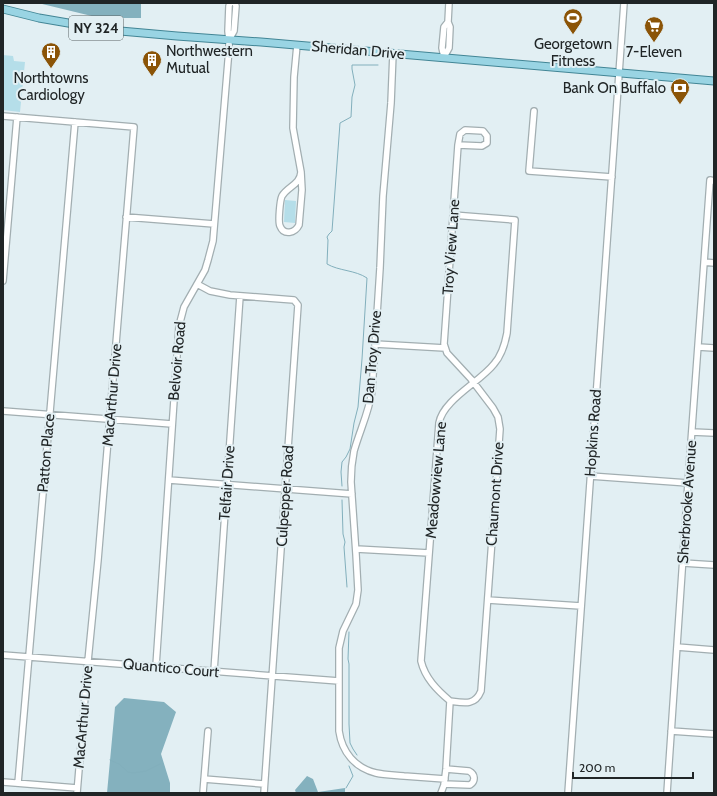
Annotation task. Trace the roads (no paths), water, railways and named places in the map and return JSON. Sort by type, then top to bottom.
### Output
[{"type":"main road","name":"Sheridan Drive","points":[[3,9],[39,18],[109,30],[444,57],[714,81]]},
{"type":"street","points":[[229,40],[228,31],[230,3]]},
{"type":"street","points":[[229,40],[234,31],[235,3]]},
{"type":"street","points":[[444,57],[449,48],[449,3]]},
{"type":"street","name":"Hopkins Road","points":[[568,793],[624,3]]},
{"type":"street","name":"Belvoir Road","points":[[156,666],[179,326],[184,307],[205,270],[213,241],[229,40]]},
{"type":"street","points":[[296,45],[293,128],[301,172],[302,190],[299,225],[294,232],[285,231],[281,229],[279,224],[282,196],[301,178],[301,172]]},
{"type":"street","name":"Dan Troy Drive","points":[[393,53],[391,103],[383,196],[375,344],[370,401],[354,450],[351,470],[358,590],[353,611],[346,623],[339,648],[340,737],[344,749],[351,758],[362,767],[376,773],[470,785],[473,783],[474,780],[472,773],[469,771],[446,769]]},
{"type":"street","points":[[534,112],[529,171],[612,177]]},
{"type":"street","name":"MacArthur Drive","points":[[3,116],[134,127],[98,560],[77,790]]},
{"type":"street","points":[[3,281],[17,117]]},
{"type":"street","name":"Patton Place","points":[[18,783],[75,122]]},
{"type":"street","name":"Troy View Lane","points":[[445,348],[444,338],[458,145],[460,134],[465,130],[483,131],[487,136],[487,143],[482,146],[458,145]]},
{"type":"street","name":"Sherbrooke Avenue","points":[[667,793],[710,180],[714,181]]},
{"type":"street","name":"Meadowview Lane","points":[[450,701],[430,682],[421,661],[440,418],[444,410],[455,399],[495,363],[506,340],[515,220],[454,215]]},
{"type":"street","points":[[126,217],[214,224]]},
{"type":"street","points":[[704,262],[714,263]]},
{"type":"street","name":"Culpepper Road","points":[[197,284],[207,290],[220,294],[294,300],[298,305],[264,793]]},
{"type":"street","name":"Telfair Drive","points":[[214,671],[240,296]]},
{"type":"street","points":[[375,344],[445,348]]},
{"type":"street","points":[[698,347],[714,348]]},
{"type":"street","name":"Chaumont Drive","points":[[445,348],[447,353],[474,383],[496,412],[500,423],[482,691],[477,698],[471,702],[466,703],[450,701]]},
{"type":"street","points":[[3,411],[172,424]]},
{"type":"street","points":[[692,432],[714,433]]},
{"type":"street","points":[[590,476],[688,483]]},
{"type":"street","points":[[168,480],[352,494]]},
{"type":"street","points":[[356,549],[430,553]]},
{"type":"street","points":[[683,563],[714,565]]},
{"type":"street","points":[[488,600],[581,606]]},
{"type":"street","points":[[677,648],[714,650]]},
{"type":"street","name":"Quantico Court","points":[[3,655],[339,681]]},
{"type":"street","points":[[441,793],[446,769],[450,701]]},
{"type":"street","points":[[203,793],[208,731]]},
{"type":"street","points":[[671,731],[714,734]]},
{"type":"street","points":[[204,779],[264,784]]},
{"type":"street","points":[[3,782],[77,790]]},
{"type":"waterway","points":[[342,486],[342,462],[350,449],[358,407],[367,278],[357,273],[327,264],[327,237],[332,231],[340,123],[351,117],[352,97],[355,85],[352,65],[378,65]]},
{"type":"waterway","points":[[342,500],[347,587]]},
{"type":"waterway","points":[[349,632],[348,659],[350,743],[357,755]]},
{"type":"waterway","points":[[110,760],[119,764],[128,772],[133,773],[146,771],[160,764]]},
{"type":"waterway","points":[[346,788],[353,776],[349,766]]},
{"type":"place","name":"Georgetown Fitness","points":[[573,35]]},
{"type":"place","name":"7-Eleven","points":[[654,43]]},
{"type":"place","name":"Northtowns Cardiology","points":[[51,69]]},
{"type":"place","name":"Northwestern Mutual","points":[[152,77]]},
{"type":"place","name":"Bank On Buffalo","points":[[680,105]]}]
